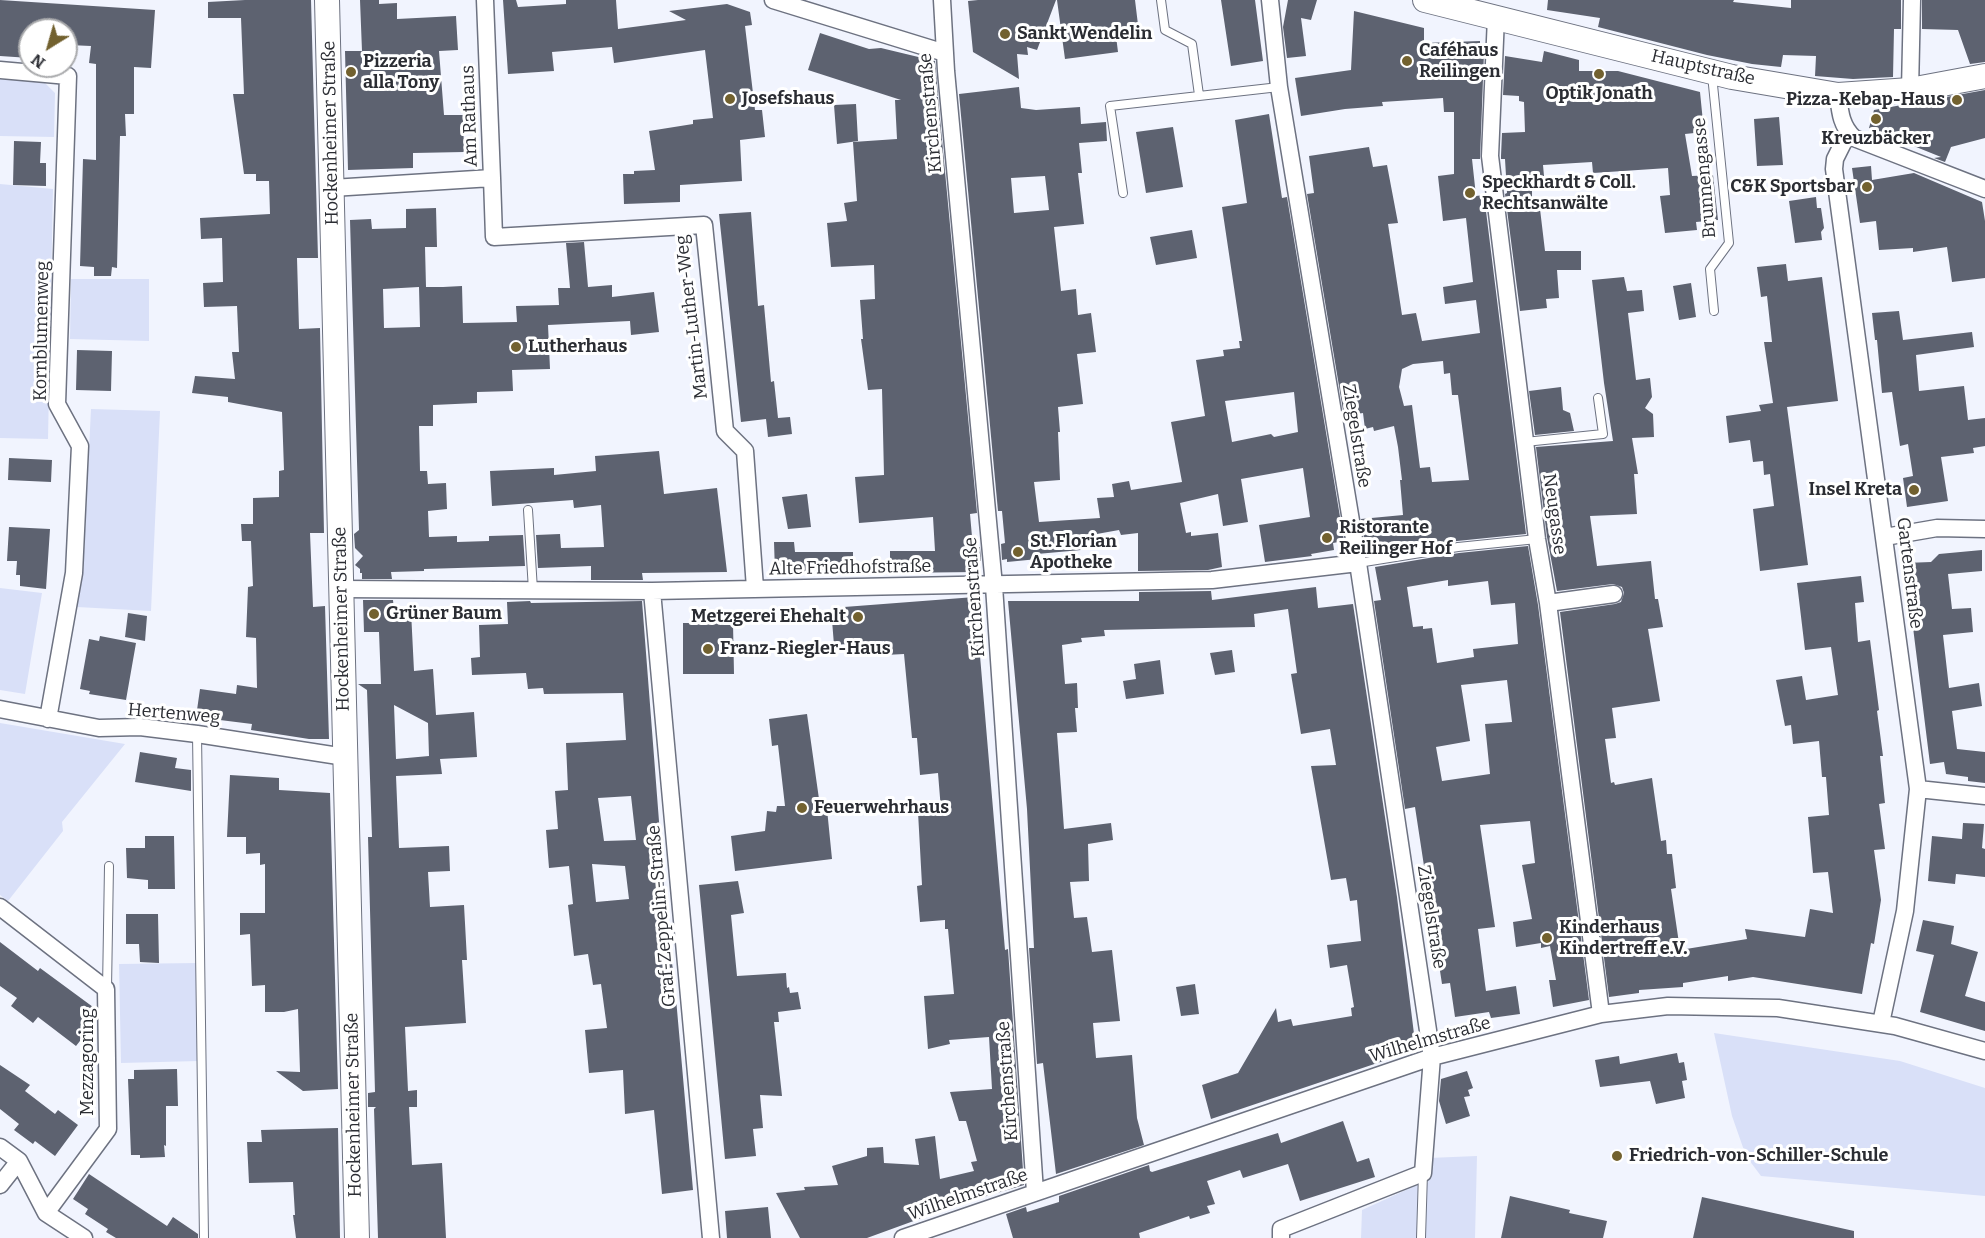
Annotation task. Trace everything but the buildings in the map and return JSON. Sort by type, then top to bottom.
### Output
[{"type":"street","name":"Hockenheimer Straße","points":[[327,0],[357,1238]]},
{"type":"street","name":"Am Rathaus","points":[[332,188],[492,178],[485,0]]},
{"type":"street","points":[[773,0],[945,53]]},
{"type":"street","name":"Kirchenstraße","points":[[942,0],[994,586],[1035,1192]]},
{"type":"street","name":"Ziegelstraße","points":[[1270,0],[1279,87],[1358,563],[1432,1057],[1423,1173]]},
{"type":"street","name":"Hauptstraße","points":[[1425,0],[1711,72],[1839,95],[1910,90],[1985,76]]},
{"type":"street","points":[[1910,90],[1912,0]]},
{"type":"street","name":"Neugasse","points":[[1496,17],[1490,156],[1537,539],[1548,603],[1601,1014]]},
{"type":"street","name":"Kornblumenweg","points":[[0,70],[68,76],[57,404],[80,446],[74,573],[48,718]]},
{"type":"street","points":[[1839,95],[1840,114],[1848,133],[1862,142],[1985,189]]},
{"type":"street","name":"Gartenstraße","points":[[1848,133],[1835,159],[1834,169],[1918,789],[1905,911],[1881,1023]]},
{"type":"street","name":"Martin-Luther-Weg","points":[[492,178],[494,237],[704,225],[724,431],[745,451],[755,588]]},
{"type":"street","points":[[1885,537],[1937,528],[1985,529]]},
{"type":"street","name":"Alte Friedhofstraße","points":[[341,589],[652,591],[994,586],[1212,580],[1358,563]]},
{"type":"street","name":"Graf-Zeppelin-Straße","points":[[652,591],[711,1238]]},
{"type":"street","points":[[1548,603],[1614,594]]},
{"type":"street","name":"Hertenweg","points":[[0,709],[99,728],[140,727],[345,757]]},
{"type":"street","points":[[1918,789],[1985,796]]},
{"type":"street","name":"Mezzagoring","points":[[0,907],[106,989],[108,1130],[46,1213]]},
{"type":"street","name":"Wilhelmstraße","points":[[903,1238],[1432,1057],[1601,1014],[1668,1006],[1778,1008],[1881,1023],[1985,1051]]},
{"type":"street","points":[[0,1146],[19,1161],[46,1213],[84,1238]]},
{"type":"street","points":[[0,1185],[19,1161]]},
{"type":"street","points":[[1281,1238],[1281,1229],[1423,1173]]},
{"type":"lane","points":[[1161,0],[1165,30],[1192,44],[1199,95]]},
{"type":"lane","name":"Brunnengasse","points":[[1711,72],[1729,243],[1710,269],[1714,311]]},
{"type":"lane","points":[[1123,193],[1110,106],[1279,87]]},
{"type":"lane","points":[[1525,442],[1603,434],[1598,398]]},
{"type":"lane","points":[[528,510],[533,590]]},
{"type":"lane","points":[[1358,563],[1458,547],[1537,539]]},
{"type":"lane","points":[[197,734],[204,1238]]},
{"type":"lane","points":[[106,989],[109,866]]},
{"type":"lane","points":[[1421,1238],[1423,1173]]},
{"type":"shaded area","points":[[0,77],[43,81],[55,93],[54,137],[0,136]]},
{"type":"shaded area","points":[[0,184],[53,189],[48,439],[0,438]]},
{"type":"shaded area","points":[[71,279],[149,279],[149,341],[70,339]]},
{"type":"shaded area","points":[[91,409],[160,411],[151,611],[77,607],[83,573]]},
{"type":"shaded area","points":[[0,588],[42,593],[25,694],[0,690]]},
{"type":"shaded area","points":[[0,723],[125,744],[62,822],[63,831],[8,901],[0,895]]},
{"type":"shaded area","points":[[198,963],[199,1061],[121,1063],[119,964]]},
{"type":"shaded area","points":[[1714,1033],[1900,1061],[1985,1088],[1985,1196],[1761,1176],[1746,1156],[1732,1116]]},
{"type":"shaded area","points":[[1477,1156],[1475,1238],[1361,1238],[1362,1210],[1417,1185],[1428,1183],[1429,1158]]},
{"type":"place","name":"Sankt Wendelin","points":[[1005,34]]},
{"type":"place","name":"Caféhaus Reilingen","points":[[1407,61]]},
{"type":"place","name":"Pizzeria alla Tony","points":[[351,72]]},
{"type":"place","name":"Optik Jonath","points":[[1599,74]]},
{"type":"place","name":"Josefshaus","points":[[730,99]]},
{"type":"place","name":"Pizza-Kebap-Haus","points":[[1957,100]]},
{"type":"place","name":"Kreuzbäcker","points":[[1876,119]]},
{"type":"place","name":"C&K Sportsbar","points":[[1867,187]]},
{"type":"place","name":"Speckhardt & Coll. Rechtsanwälte","points":[[1470,193]]},
{"type":"place","name":"Lutherhaus","points":[[516,347]]},
{"type":"place","name":"Insel Kreta","points":[[1914,490]]},
{"type":"place","name":"Ristorante Reilinger Hof","points":[[1327,538]]},
{"type":"place","name":"St. Florian Apotheke","points":[[1018,552]]},
{"type":"place","name":"Grüner Baum","points":[[374,614]]},
{"type":"place","name":"Metzgerei Ehehalt","points":[[858,617]]},
{"type":"place","name":"Franz-Riegler-Haus","points":[[708,649]]},
{"type":"place","name":"Feuerwehrhaus","points":[[802,808]]},
{"type":"place","name":"Kinderhaus Kindertreff e.V.","points":[[1547,938]]},
{"type":"place","name":"Friedrich-von-Schiller-Schule","points":[[1617,1156]]}]
